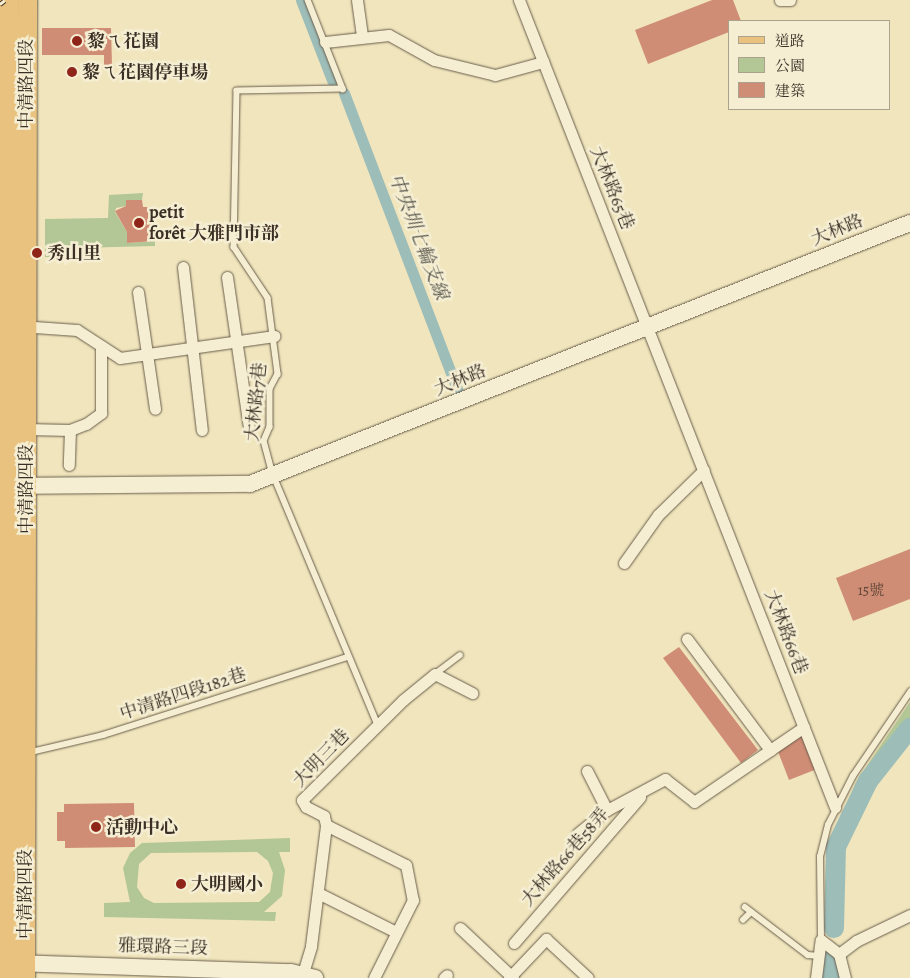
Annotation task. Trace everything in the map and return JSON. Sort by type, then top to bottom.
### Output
[{"type":"main road","name":"中清路四段","points":[[12,970],[25,753],[11,712],[4,633],[17,486],[26,429],[11,324],[27,0]]},
{"type":"main road","name":"中清路四段","points":[[5,5],[11,324],[17,486],[11,712],[12,970]]},
{"type":"street","points":[[357,0],[362,36]]},
{"type":"street","name":"大林路65巷","points":[[519,0],[648,326]]},
{"type":"street","points":[[780,0],[790,0]]},
{"type":"street","points":[[325,42],[362,36],[389,35],[434,60],[495,75],[543,62]]},
{"type":"street","name":"大林路","points":[[17,486],[192,487],[250,484],[910,223]]},
{"type":"street","points":[[183,267],[202,430]]},
{"type":"street","points":[[226,277],[248,427]]},
{"type":"street","points":[[138,292],[155,408]]},
{"type":"street","points":[[11,324],[77,330],[120,358],[274,336]]},
{"type":"street","name":"大林路66巷","points":[[648,326],[835,806]]},
{"type":"street","points":[[26,429],[70,430],[86,424],[101,413],[101,346]]},
{"type":"street","points":[[70,430],[70,465]]},
{"type":"street","points":[[624,564],[658,515],[704,470]]},
{"type":"street","points":[[687,639],[770,750]]},
{"type":"street","points":[[435,674],[472,693]]},
{"type":"street","name":"大明三巷","points":[[326,825],[324,816],[306,807],[302,800],[378,725],[435,674]]},
{"type":"street","name":"大林路66巷58弄","points":[[577,834],[607,810],[643,793],[664,779],[694,802],[804,727]]},
{"type":"street","name":"大林路66巷58弄","points":[[587,772],[607,810]]},
{"type":"street","name":"大林路66巷58弄","points":[[514,943],[643,793]]},
{"type":"street","points":[[309,975],[326,825],[406,865],[413,900],[374,978]]},
{"type":"street","points":[[318,893],[396,932]]},
{"type":"street","points":[[839,954],[856,941],[910,915]]},
{"type":"street","points":[[460,928],[511,978],[546,939],[588,978]]},
{"type":"street","points":[[821,940],[839,954],[846,976]]},
{"type":"street","points":[[816,978],[821,940]]},
{"type":"street","name":"雅環路三段","points":[[12,970],[309,975]]},
{"type":"lane","name":"大林路7巷","points":[[308,0],[343,89],[237,91],[234,247],[268,298],[278,374],[270,389],[270,427],[264,441],[273,474],[378,725]]},
{"type":"lane","name":"大明三巷","points":[[435,674],[460,655]]},
{"type":"lane","name":"中清路四段182巷","points":[[25,753],[103,735],[348,657]]},
{"type":"lane","points":[[821,940],[820,857],[835,806],[910,692]]},
{"type":"lane","points":[[745,907],[808,955],[820,956]]},
{"type":"lane","points":[[743,920],[751,912]]},
{"type":"green space","points":[[143,193],[142,200],[126,200],[126,206],[116,208],[115,212],[127,232],[127,243],[155,241],[155,246],[76,248],[76,257],[45,257],[45,219],[108,218],[109,195]]},
{"type":"green space","points":[[910,702],[910,720],[852,792],[856,782]]},
{"type":"green space","points":[[290,838],[290,852],[279,852],[285,870],[282,896],[264,912],[276,912],[275,921],[104,917],[104,903],[130,902],[123,868],[130,853],[142,843]],"holes":[[[257,852],[268,861],[273,873],[270,892],[259,902],[154,903],[144,898],[137,887],[139,864],[151,853]]]},
{"type":"building","points":[[712,0],[733,0],[741,20],[728,20],[728,32],[648,64],[635,30]]},
{"type":"building","name":"黎ㄟ花園","points":[[42,28],[111,28],[112,65],[104,65],[104,55],[42,55]]},
{"type":"building","points":[[126,200],[142,200],[143,207],[154,207],[155,241],[127,243],[127,232],[115,211],[126,206]]},
{"type":"building","points":[[910,549],[910,599],[853,621],[836,578]]},
{"type":"building","points":[[679,647],[758,750],[741,763],[663,658]]},
{"type":"building","points":[[803,735],[817,769],[789,780],[777,749]]},
{"type":"building","name":"活動中心","points":[[134,803],[135,847],[65,848],[65,841],[57,841],[57,812],[64,812],[64,804]]},
{"type":"waterway","points":[[301,0],[332,80]]},
{"type":"waterway","name":"中央圳七輪支線","points":[[344,93],[459,394]]},
{"type":"waterway","points":[[834,928],[836,847],[868,781],[910,728]]},
{"type":"waterway","points":[[829,978],[832,959]]},
{"type":"railway","points":[[0,4],[5,0]]},
{"type":"place","name":"黎ㄟ花園","points":[[77,41]]},
{"type":"place","name":"黎ㄟ花園停車場","points":[[72,72]]},
{"type":"place","name":"petit forêt 大雅門市部","points":[[139,223]]},
{"type":"place","name":"秀山里","points":[[37,253]]},
{"type":"place","name":"活動中心","points":[[96,827]]},
{"type":"place","name":"大明國小","points":[[181,884]]}]
